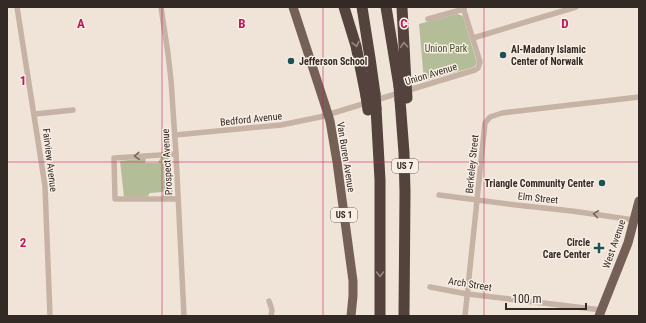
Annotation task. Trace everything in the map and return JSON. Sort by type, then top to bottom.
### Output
[{"type":"highway","points":[[344,7],[370,95]]},
{"type":"highway","name":"US 7","points":[[362,7],[370,58],[370,95],[380,173],[380,316]]},
{"type":"highway","name":"US 7","points":[[386,7],[403,85],[404,99],[404,316]]},
{"type":"highway","points":[[402,7],[403,85]]},
{"type":"main road","name":"Van Buren Avenue","points":[[293,7],[328,115],[337,162],[353,281],[351,316]]},
{"type":"main road","name":"West Avenue","points":[[601,313],[628,243],[639,201]]},
{"type":"street","name":"Fairview Avenue","points":[[17,7],[35,114],[45,186],[50,316]]},
{"type":"street","name":"Prospect Avenue","points":[[161,7],[171,73],[184,316]]},
{"type":"street","points":[[428,19],[464,8],[473,38],[576,7]]},
{"type":"street","name":"Union Avenue","points":[[328,115],[475,70],[478,68],[480,62],[473,38]]},
{"type":"street","name":"Berkeley Street","points":[[465,316],[485,122],[490,117],[502,112],[639,97]]},
{"type":"street","points":[[35,114],[73,110]]},
{"type":"street","name":"Bedford Avenue","points":[[175,135],[281,126],[328,115]]},
{"type":"street","points":[[176,154],[114,158],[115,199],[178,199]]},
{"type":"street","name":"Elm Street","points":[[439,195],[634,220]]},
{"type":"street","name":"Arch Street","points":[[430,287],[467,294],[601,313]]},
{"type":"street","points":[[269,301],[272,310],[271,316]]},
{"type":"green space","name":"Union Park","points":[[457,14],[463,16],[477,63],[474,67],[424,81],[419,24]]},
{"type":"green space","points":[[161,157],[170,157],[173,197],[162,197],[163,192],[150,193],[147,197],[124,197],[120,161],[146,158],[145,163],[158,163]]},
{"type":"place","name":"Al-Madany Islamic Center of Norwalk","points":[[503,55]]},
{"type":"place","name":"Jefferson School","points":[[291,61]]},
{"type":"place","name":"Triangle Community Center","points":[[602,183]]},
{"type":"place","name":"Circle Care Center","points":[[599,248]]}]
